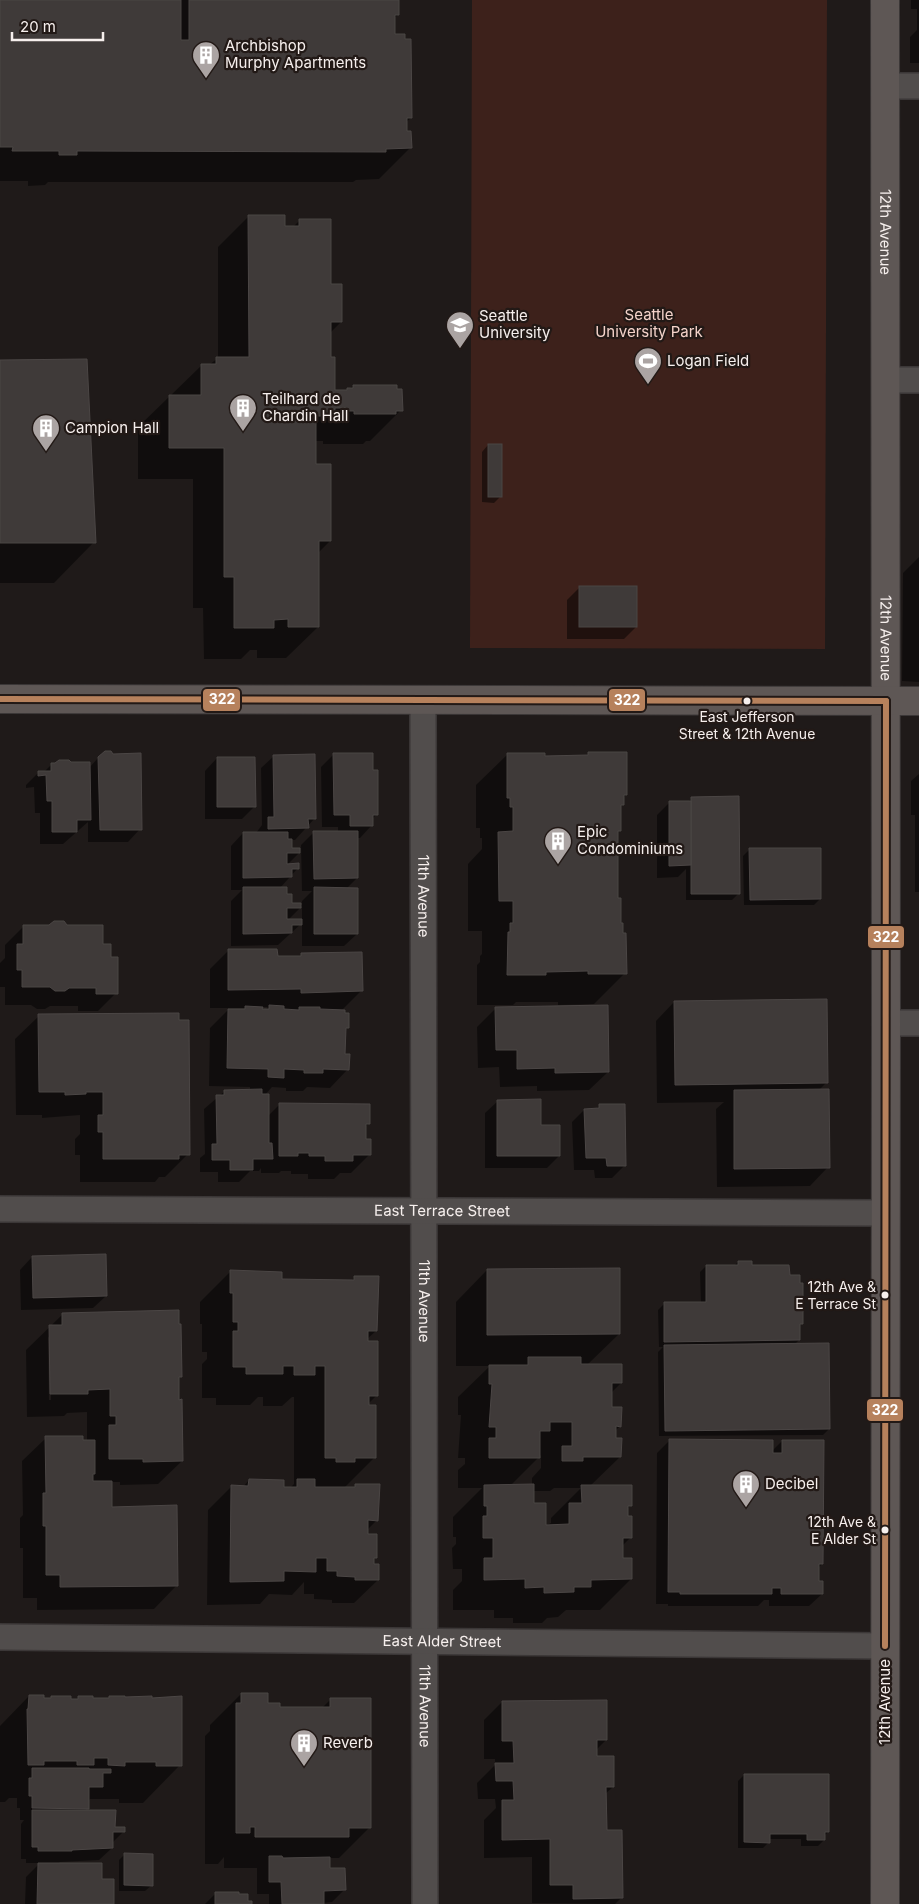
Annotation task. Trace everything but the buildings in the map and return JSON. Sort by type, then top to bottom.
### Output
[{"type":"main road","name":"12th Avenue","points":[[885,0],[885,1904]]},
{"type":"main road","points":[[0,699],[919,701]]},
{"type":"street","points":[[885,86],[919,86]]},
{"type":"street","points":[[885,380],[919,380]]},
{"type":"street","name":"11th Avenue","points":[[423,700],[425,1904]]},
{"type":"street","points":[[886,1023],[919,1023]]},
{"type":"street","name":"East Terrace Street","points":[[0,1209],[886,1213]]},
{"type":"street","name":"East Alder Street","points":[[0,1637],[885,1646]]},
{"type":"green space","name":"Seattle University Park","points":[[472,0],[827,0],[825,649],[470,648]]},
{"type":"transit line","name":"322","points":[[0,699],[886,701]]},
{"type":"transit line","name":"322","points":[[885,1646],[886,701]]},
{"type":"place","name":"Archbishop Murphy Apartments","points":[[206,79]]},
{"type":"place","name":"Seattle University","points":[[460,349]]},
{"type":"place","name":"Logan Field","points":[[648,385]]},
{"type":"place","name":"Teilhard de Chardin Hall","points":[[243,432]]},
{"type":"place","name":"Campion Hall","points":[[46,452]]},
{"type":"place","name":"East Jefferson Street & 12th Avenue","points":[[747,701]]},
{"type":"place","name":"Epic Condominiums","points":[[558,865]]},
{"type":"place","name":"12th Ave & E Terrace St","points":[[885,1295]]},
{"type":"place","name":"Decibel","points":[[746,1508]]},
{"type":"place","name":"12th Ave & E Alder St","points":[[885,1530]]},
{"type":"place","name":"Reverb","points":[[304,1767]]}]
